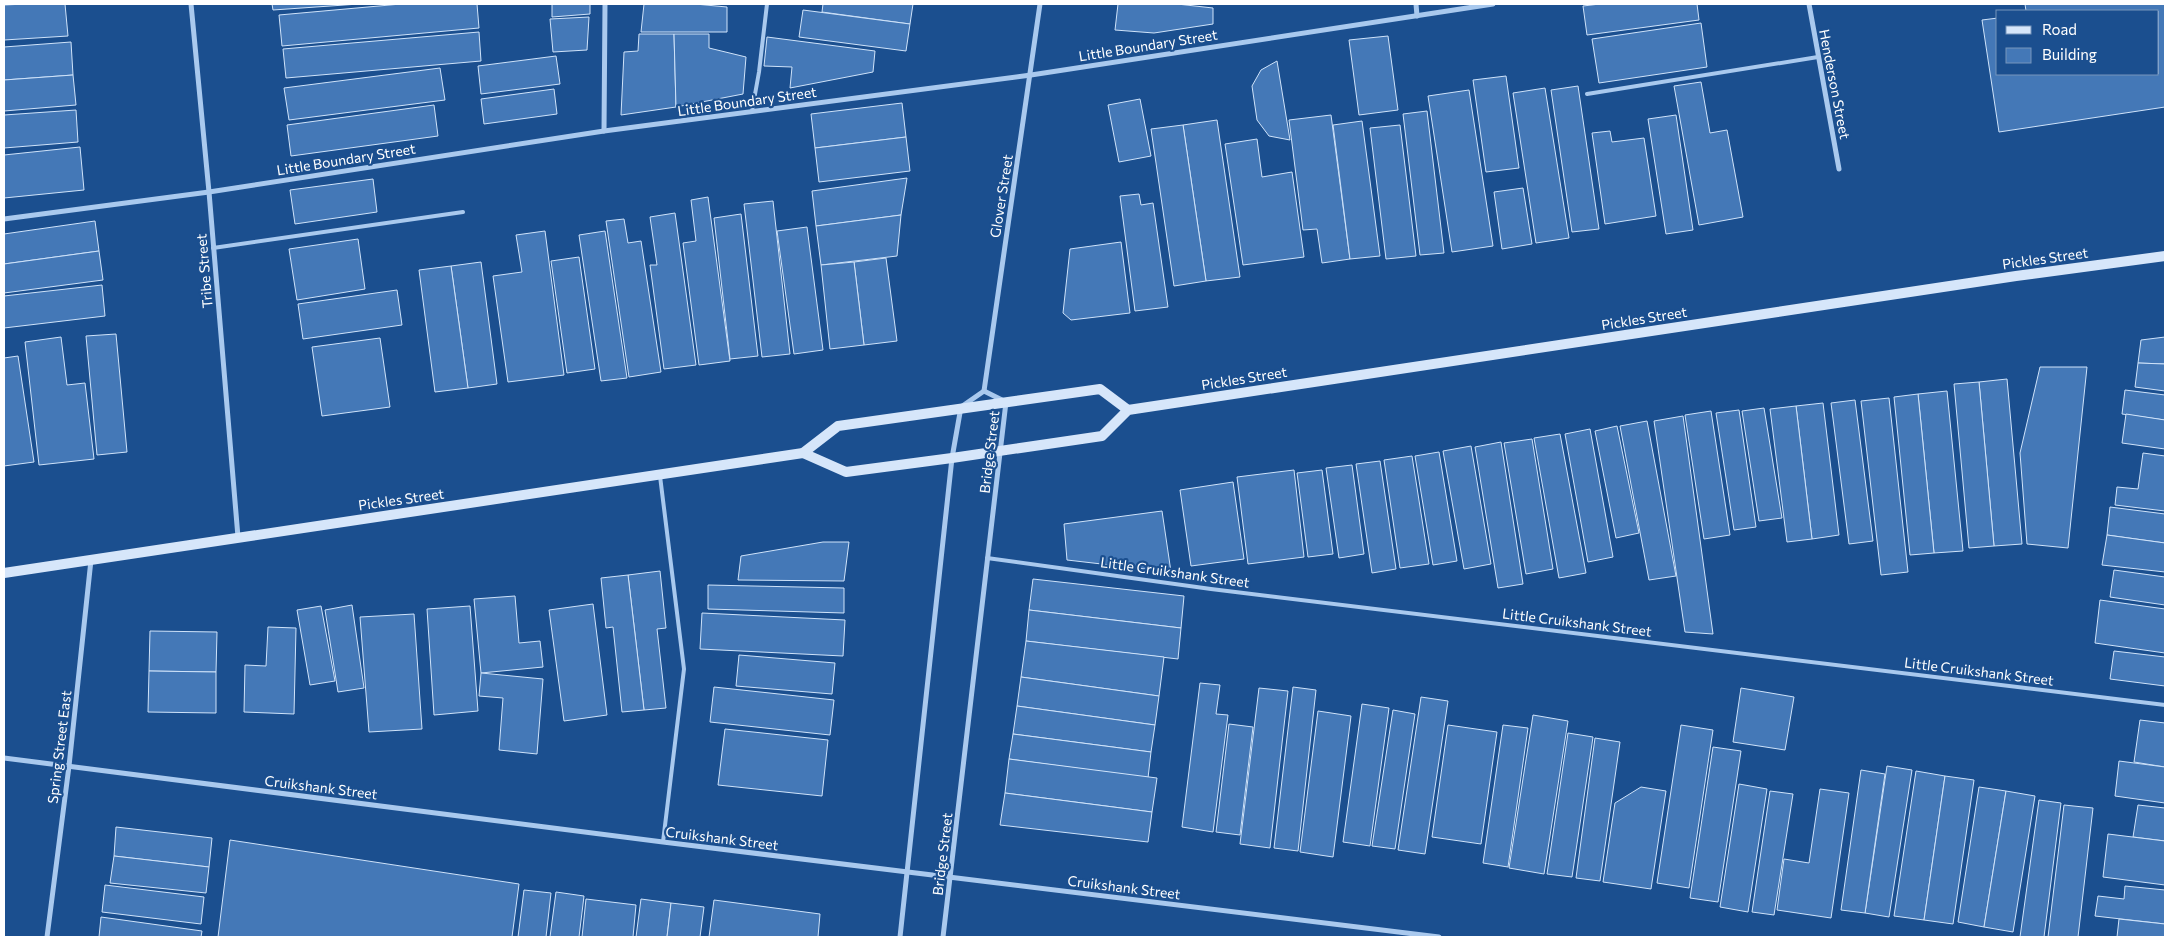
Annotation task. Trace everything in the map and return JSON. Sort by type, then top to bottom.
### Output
[{"type":"street","name":"Tribe Street","points":[[191,4],[238,537]]},
{"type":"street","points":[[604,131],[605,4]]},
{"type":"street","name":"Glover Street","points":[[984,391],[1040,4]]},
{"type":"street","points":[[1416,4],[1417,16]]},
{"type":"street","name":"Little Boundary Street","points":[[4,219],[209,192],[604,131],[1031,74],[1493,4]]},
{"type":"street","name":"Henderson Street","points":[[1808,4],[1839,169]]},
{"type":"street","name":"Pickles Street","points":[[4,573],[660,476],[803,453],[838,426],[961,407],[1100,389],[1128,410],[2016,276],[2165,256]]},
{"type":"street","name":"Bridge Street","points":[[943,937],[1006,402],[984,391],[961,407]]},
{"type":"street","points":[[900,937],[952,458],[961,407]]},
{"type":"street","points":[[803,453],[846,472],[952,458],[1102,436],[1128,410]]},
{"type":"street","name":"Spring Street East","points":[[47,937],[69,766],[91,559]]},
{"type":"street","name":"Cruikshank Street","points":[[4,758],[663,842],[1439,937]]},
{"type":"lane","points":[[752,111],[760,72],[767,4]]},
{"type":"lane","points":[[1587,94],[1818,57]]},
{"type":"lane","points":[[213,248],[463,212]]},
{"type":"lane","points":[[660,476],[684,669],[663,842]]},
{"type":"lane","name":"Little Cruikshank Street","points":[[987,558],[1221,590],[2165,705]]},
{"type":"building","points":[[65,4],[68,36],[4,40],[4,5]]},
{"type":"building","points":[[272,4],[359,4],[273,10]]},
{"type":"building","points":[[401,4],[477,4],[479,28],[282,46],[279,15]]},
{"type":"building","points":[[552,4],[590,4],[590,14],[552,17]]},
{"type":"building","points":[[644,4],[695,4],[727,7],[727,32],[641,32]]},
{"type":"building","points":[[823,4],[913,4],[910,24],[822,12]]},
{"type":"building","points":[[1118,4],[1177,4],[1213,8],[1213,24],[1154,33],[1115,30]]},
{"type":"building","points":[[1600,4],[1697,4],[1699,20],[1587,35],[1583,6]]},
{"type":"building","points":[[2025,4],[2165,4],[2165,107],[1999,132],[1982,20],[1996,18],[1996,75],[2159,75],[2159,10],[2026,10]]},
{"type":"building","points":[[803,10],[910,24],[906,51],[799,37]]},
{"type":"building","points":[[589,17],[587,50],[553,52],[550,19]]},
{"type":"building","points":[[1701,23],[1707,67],[1599,83],[1592,39]]},
{"type":"building","points":[[479,32],[481,61],[286,78],[283,49]]},
{"type":"building","points":[[639,34],[674,34],[676,107],[621,115],[624,52],[638,51]]},
{"type":"building","points":[[674,34],[709,34],[709,48],[746,57],[743,94],[676,107]]},
{"type":"building","points":[[1388,36],[1398,110],[1359,115],[1349,40]]},
{"type":"building","points":[[767,37],[875,51],[873,72],[790,88],[792,67],[764,66]]},
{"type":"building","points":[[71,42],[73,75],[4,80],[4,47]]},
{"type":"building","points":[[556,56],[560,84],[481,94],[478,66]]},
{"type":"building","points":[[1277,61],[1290,140],[1269,136],[1257,120],[1252,86],[1261,70]]},
{"type":"building","points":[[440,68],[445,100],[289,120],[284,88]]},
{"type":"building","points":[[73,75],[76,105],[4,111],[4,80]]},
{"type":"building","points":[[1506,76],[1519,168],[1486,172],[1473,80]]},
{"type":"building","points":[[1701,82],[1710,133],[1727,130],[1743,217],[1699,225],[1674,86]]},
{"type":"building","points":[[1578,86],[1599,229],[1572,232],[1551,90]]},
{"type":"building","points":[[1545,88],[1569,238],[1536,243],[1513,93]]},
{"type":"building","points":[[554,89],[557,114],[484,124],[481,99]]},
{"type":"building","points":[[1469,90],[1493,246],[1452,252],[1428,96]]},
{"type":"building","points":[[1140,99],[1151,156],[1119,162],[1108,105]]},
{"type":"building","points":[[902,103],[906,137],[815,148],[811,114]]},
{"type":"building","points":[[434,105],[438,136],[291,156],[287,125]]},
{"type":"building","points":[[76,110],[78,142],[4,148],[4,115]]},
{"type":"building","points":[[1427,111],[1444,253],[1420,255],[1403,114]]},
{"type":"building","points":[[1331,115],[1350,259],[1322,263],[1317,229],[1303,230],[1289,120]]},
{"type":"building","points":[[1676,115],[1693,230],[1666,234],[1648,119]]},
{"type":"building","points":[[1217,120],[1240,277],[1206,281],[1183,125]]},
{"type":"building","points":[[1362,121],[1380,256],[1350,259],[1333,125]]},
{"type":"building","points":[[1183,125],[1206,281],[1174,286],[1151,129]]},
{"type":"building","points":[[1400,125],[1416,256],[1386,259],[1370,128]]},
{"type":"building","points":[[1610,131],[1612,142],[1644,138],[1656,216],[1605,224],[1592,133]]},
{"type":"building","points":[[906,137],[910,171],[819,182],[815,148]]},
{"type":"building","points":[[1257,139],[1262,177],[1292,172],[1304,257],[1243,265],[1225,144]]},
{"type":"building","points":[[80,147],[84,190],[4,198],[4,155]]},
{"type":"building","points":[[907,178],[901,215],[816,226],[812,191]]},
{"type":"building","points":[[373,179],[377,212],[295,224],[290,190]]},
{"type":"building","points":[[1523,188],[1532,244],[1502,249],[1494,192]]},
{"type":"building","points":[[1139,194],[1141,205],[1153,203],[1168,307],[1135,311],[1120,196]]},
{"type":"building","points":[[708,197],[730,361],[699,365],[683,243],[696,241],[691,200]]},
{"type":"building","points":[[773,201],[790,354],[762,357],[744,204]]},
{"type":"building","points":[[675,213],[696,365],[664,369],[650,265],[657,265],[650,217]]},
{"type":"building","points":[[741,214],[758,356],[730,359],[714,218]]},
{"type":"building","points":[[901,215],[897,256],[821,265],[816,226]]},
{"type":"building","points":[[624,219],[628,243],[641,241],[661,372],[629,377],[606,221]]},
{"type":"building","points":[[95,221],[99,251],[4,264],[4,234]]},
{"type":"building","points":[[807,227],[823,350],[794,354],[777,231]]},
{"type":"building","points":[[545,231],[564,375],[508,382],[493,276],[522,272],[516,235]]},
{"type":"building","points":[[605,231],[627,378],[601,381],[579,235]]},
{"type":"building","points":[[358,239],[365,289],[297,300],[289,249]]},
{"type":"building","points":[[1121,242],[1130,313],[1071,320],[1063,313],[1070,249]]},
{"type":"building","points":[[99,251],[103,280],[4,293],[4,264]]},
{"type":"building","points":[[579,257],[595,369],[567,373],[551,261]]},
{"type":"building","points":[[886,258],[897,341],[864,345],[854,262]]},
{"type":"building","points":[[481,262],[497,384],[468,388],[451,266]]},
{"type":"building","points":[[854,262],[864,345],[830,349],[821,265]]},
{"type":"building","points":[[451,266],[468,388],[435,392],[419,270]]},
{"type":"building","points":[[102,285],[105,316],[4,328],[4,296]]},
{"type":"building","points":[[397,290],[402,325],[303,339],[298,304]]},
{"type":"building","points":[[116,334],[127,452],[97,455],[86,336]]},
{"type":"building","points":[[61,337],[67,385],[85,383],[94,459],[39,465],[25,342]]},
{"type":"building","points":[[2165,337],[2165,364],[2138,363],[2141,340]]},
{"type":"building","points":[[380,338],[390,407],[322,416],[312,347]]},
{"type":"building","points":[[18,356],[34,462],[4,466],[4,358]]},
{"type":"building","points":[[2138,363],[2165,364],[2165,391],[2135,387]]},
{"type":"building","points":[[2040,367],[2087,367],[2068,548],[2027,544],[2020,453]]},
{"type":"building","points":[[2007,379],[2022,544],[1994,546],[1979,382]]},
{"type":"building","points":[[1979,382],[1994,546],[1969,548],[1954,384]]},
{"type":"building","points":[[2125,390],[2165,395],[2165,420],[2122,414]]},
{"type":"building","points":[[1947,391],[1963,551],[1934,553],[1918,394]]},
{"type":"building","points":[[1918,394],[1934,553],[1910,555],[1894,397]]},
{"type":"building","points":[[1889,398],[1908,572],[1881,575],[1861,401]]},
{"type":"building","points":[[1855,400],[1873,541],[1849,544],[1831,403]]},
{"type":"building","points":[[1823,403],[1839,535],[1812,539],[1796,406]]},
{"type":"building","points":[[1796,406],[1812,539],[1787,542],[1770,409]]},
{"type":"building","points":[[1764,408],[1782,518],[1759,521],[1742,411]]},
{"type":"building","points":[[1739,410],[1756,527],[1734,530],[1716,413]]},
{"type":"building","points":[[1711,411],[1730,535],[1704,539],[1685,415]]},
{"type":"building","points":[[2126,414],[2165,420],[2165,449],[2122,443]]},
{"type":"building","points":[[1683,416],[1713,634],[1685,632],[1654,421]]},
{"type":"building","points":[[1647,421],[1676,576],[1649,580],[1620,426]]},
{"type":"building","points":[[1617,426],[1639,533],[1616,538],[1595,431]]},
{"type":"building","points":[[1590,429],[1613,557],[1588,562],[1565,434]]},
{"type":"building","points":[[1560,434],[1586,573],[1559,578],[1534,438]]},
{"type":"building","points":[[1532,439],[1553,569],[1526,574],[1504,443]]},
{"type":"building","points":[[1501,442],[1523,584],[1498,588],[1475,447]]},
{"type":"building","points":[[1471,446],[1491,564],[1464,569],[1443,451]]},
{"type":"building","points":[[1439,452],[1457,561],[1433,565],[1415,456]]},
{"type":"building","points":[[2143,453],[2165,456],[2165,511],[2115,505],[2117,487],[2138,489]]},
{"type":"building","points":[[1412,456],[1429,564],[1400,568],[1384,460]]},
{"type":"building","points":[[1380,461],[1396,569],[1372,573],[1356,464]]},
{"type":"building","points":[[1352,465],[1364,554],[1339,558],[1326,468]]},
{"type":"building","points":[[1294,470],[1304,557],[1248,564],[1237,477]]},
{"type":"building","points":[[1322,470],[1333,554],[1308,557],[1297,473]]},
{"type":"building","points":[[1233,482],[1244,559],[1191,566],[1180,490]]},
{"type":"building","points":[[2110,507],[2165,514],[2165,543],[2107,535]]},
{"type":"building","points":[[1162,511],[1171,572],[1067,560],[1064,524]]},
{"type":"building","points":[[2107,535],[2165,543],[2165,572],[2102,565]]},
{"type":"building","points":[[823,542],[849,542],[844,581],[738,580],[741,556]]},
{"type":"building","points":[[2114,570],[2165,577],[2165,605],[2110,597]]},
{"type":"building","points":[[660,571],[666,628],[657,629],[666,708],[644,710],[628,575]]},
{"type":"building","points":[[628,575],[644,710],[622,712],[613,627],[606,628],[601,578]]},
{"type":"building","points":[[1033,579],[1184,596],[1181,628],[1029,610]]},
{"type":"building","points":[[708,585],[844,588],[844,613],[708,609]]},
{"type":"building","points":[[515,596],[519,643],[540,641],[543,667],[481,673],[474,599]]},
{"type":"building","points":[[2100,600],[2165,609],[2165,653],[2095,643]]},
{"type":"building","points":[[593,604],[607,715],[564,721],[549,610]]},
{"type":"building","points":[[352,605],[364,688],[338,692],[325,610]]},
{"type":"building","points":[[321,606],[335,681],[310,685],[297,610]]},
{"type":"building","points":[[470,606],[478,711],[434,715],[427,609]]},
{"type":"building","points":[[1029,610],[1181,628],[1178,659],[1026,641]]},
{"type":"building","points":[[702,613],[845,620],[843,656],[700,649]]},
{"type":"building","points":[[414,614],[422,729],[369,732],[360,617]]},
{"type":"building","points":[[268,627],[296,628],[294,714],[244,712],[245,665],[266,666]]},
{"type":"building","points":[[150,631],[217,632],[216,672],[149,671]]},
{"type":"building","points":[[1026,641],[1164,657],[1159,696],[1021,677]]},
{"type":"building","points":[[2114,651],[2165,657],[2165,686],[2110,679]]},
{"type":"building","points":[[739,655],[835,663],[832,694],[736,686]]},
{"type":"building","points":[[149,671],[216,672],[216,713],[148,712]]},
{"type":"building","points":[[481,673],[543,679],[537,754],[499,750],[503,698],[479,696]]},
{"type":"building","points":[[1021,677],[1159,696],[1155,725],[1017,706]]},
{"type":"building","points":[[1200,683],[1220,685],[1216,714],[1228,715],[1213,832],[1182,827]]},
{"type":"building","points":[[714,687],[834,700],[830,735],[710,722]]},
{"type":"building","points":[[1293,687],[1316,690],[1298,851],[1274,848]]},
{"type":"building","points":[[1259,688],[1288,691],[1270,848],[1240,844]]},
{"type":"building","points":[[1741,688],[1794,697],[1785,750],[1733,742]]},
{"type":"building","points":[[1421,697],[1448,701],[1425,854],[1398,850]]},
{"type":"building","points":[[1362,704],[1389,708],[1370,846],[1343,842]]},
{"type":"building","points":[[1017,706],[1155,725],[1151,752],[1013,734]]},
{"type":"building","points":[[1393,710],[1415,714],[1395,849],[1372,846]]},
{"type":"building","points":[[1318,711],[1351,716],[1333,857],[1300,852]]},
{"type":"building","points":[[1533,715],[1568,721],[1544,874],[1509,868]]},
{"type":"building","points":[[2140,720],[2165,723],[2165,767],[2134,762]]},
{"type":"building","points":[[1229,724],[1253,727],[1240,835],[1216,832]]},
{"type":"building","points":[[1448,725],[1497,732],[1481,844],[1432,837]]},
{"type":"building","points":[[1503,725],[1528,728],[1508,867],[1483,863]]},
{"type":"building","points":[[1681,725],[1713,730],[1689,888],[1657,883]]},
{"type":"building","points":[[725,729],[828,740],[822,796],[718,785]]},
{"type":"building","points":[[1568,733],[1593,737],[1572,877],[1547,874]]},
{"type":"building","points":[[1013,734],[1151,752],[1148,778],[1009,759]]},
{"type":"building","points":[[1595,738],[1620,742],[1600,881],[1576,878]]},
{"type":"building","points":[[1713,747],[1741,751],[1718,902],[1690,898]]},
{"type":"building","points":[[1009,759],[1157,778],[1152,812],[1005,793]]},
{"type":"building","points":[[2119,761],[2165,767],[2165,803],[2115,796]]},
{"type":"building","points":[[1887,766],[1912,770],[1889,917],[1865,913]]},
{"type":"building","points":[[1861,770],[1885,774],[1865,913],[1841,910]]},
{"type":"building","points":[[1916,771],[1945,776],[1924,920],[1894,916]]},
{"type":"building","points":[[1945,776],[1974,780],[1953,924],[1924,920]]},
{"type":"building","points":[[1739,784],[1767,789],[1748,912],[1720,907]]},
{"type":"building","points":[[1641,787],[1666,791],[1651,889],[1603,882],[1615,803]]},
{"type":"building","points":[[1979,787],[2006,791],[1984,927],[1958,922]]},
{"type":"building","points":[[1820,789],[1849,793],[1831,918],[1777,910],[1784,859],[1809,863]]},
{"type":"building","points":[[1770,791],[1793,794],[1774,915],[1752,912]]},
{"type":"building","points":[[2006,791],[2035,796],[2013,932],[1984,927]]},
{"type":"building","points":[[1005,793],[1152,812],[1148,842],[1000,825]]},
{"type":"building","points":[[2039,800],[2061,803],[2044,937],[2020,937]]},
{"type":"building","points":[[2064,805],[2093,808],[2078,937],[2048,937]]},
{"type":"building","points":[[2138,805],[2165,808],[2165,841],[2133,837]]},
{"type":"building","points":[[116,827],[212,838],[209,867],[114,856]]},
{"type":"building","points":[[2108,834],[2165,841],[2165,885],[2103,877]]},
{"type":"building","points":[[230,840],[519,884],[512,937],[218,937]]},
{"type":"building","points":[[114,856],[209,867],[206,893],[110,883]]},
{"type":"building","points":[[105,885],[204,897],[201,924],[102,912]]},
{"type":"building","points":[[2125,886],[2165,890],[2165,924],[2095,916],[2098,896],[2124,899]]},
{"type":"building","points":[[524,890],[551,893],[546,937],[518,937]]},
{"type":"building","points":[[556,892],[584,896],[579,937],[550,937]]},
{"type":"building","points":[[586,899],[636,905],[633,937],[582,937]]},
{"type":"building","points":[[641,899],[671,903],[667,937],[636,937]]},
{"type":"building","points":[[714,900],[820,914],[818,937],[709,937]]},
{"type":"building","points":[[671,903],[704,907],[700,937],[667,937]]},
{"type":"building","points":[[101,917],[202,931],[201,937],[99,937]]},
{"type":"building","points":[[2119,919],[2165,924],[2165,937],[2117,937]]}]
